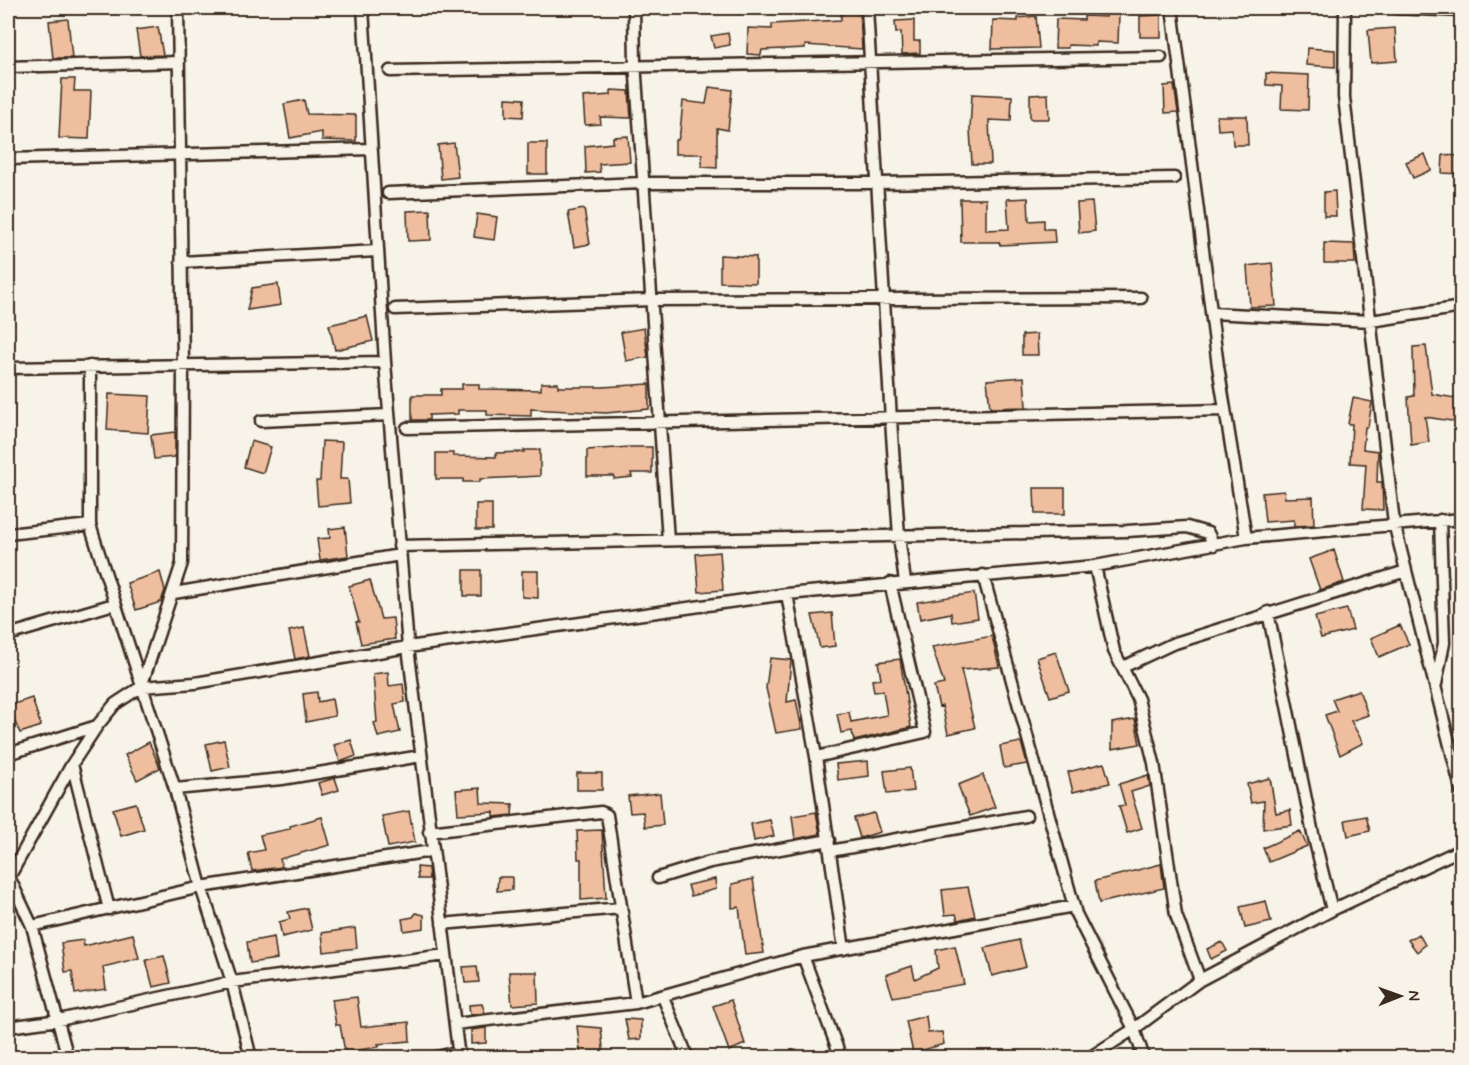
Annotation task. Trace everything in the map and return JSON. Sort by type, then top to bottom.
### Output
[{"type":"street","points":[[141,687],[174,593],[182,563],[183,365],[178,8]]},
{"type":"street","points":[[363,8],[370,149],[399,550],[431,851],[459,1055],[432,1058]]},
{"type":"street","points":[[634,8],[635,67],[668,540]]},
{"type":"street","points":[[867,8],[891,420],[899,536],[905,582]]},
{"type":"street","points":[[1172,8],[1211,313],[1246,538]]},
{"type":"street","points":[[1345,8],[1344,97],[1394,523],[1461,793]]},
{"type":"street","points":[[1396,8],[1461,11]]},
{"type":"street","points":[[390,71],[1161,57]]},
{"type":"street","points":[[8,67],[179,62]]},
{"type":"street","points":[[8,159],[370,149]]},
{"type":"street","points":[[388,193],[643,183],[878,183],[1174,178]]},
{"type":"street","points":[[182,262],[377,251]]},
{"type":"street","points":[[395,309],[651,300],[1141,298]]},
{"type":"street","points":[[1211,313],[1371,321],[1461,307]]},
{"type":"street","points":[[8,368],[385,362]]},
{"type":"street","points":[[90,366],[90,525],[175,789],[201,887],[232,982],[250,1058]]},
{"type":"street","points":[[407,428],[659,420],[891,420],[1226,410]]},
{"type":"street","points":[[261,421],[388,415]]},
{"type":"street","points":[[68,1058],[32,926],[8,878],[72,764],[97,726],[115,704],[141,687],[195,683],[408,647],[787,594],[1095,566],[1246,538],[1394,523],[1461,519]]},
{"type":"street","points":[[1436,688],[1444,643],[1440,520]]},
{"type":"street","points":[[8,534],[90,525]]},
{"type":"street","points":[[174,593],[399,550],[668,540],[1127,531],[1187,527],[1208,533],[1214,545]]},
{"type":"street","points":[[1095,566],[1114,651],[1138,699],[1154,763],[1176,915],[1200,980]]},
{"type":"street","points":[[1123,667],[1172,644],[1268,612],[1406,571]]},
{"type":"street","points":[[983,575],[1074,906],[1134,1029],[1144,1058]]},
{"type":"street","points":[[816,757],[924,732],[890,584]]},
{"type":"street","points":[[787,594],[816,757],[844,948]]},
{"type":"street","points":[[8,635],[114,604]]},
{"type":"street","points":[[1268,612],[1313,834],[1332,910]]},
{"type":"street","points":[[8,754],[97,726]]},
{"type":"street","points":[[175,789],[282,779],[421,756]]},
{"type":"street","points":[[72,764],[109,909]]},
{"type":"street","points":[[429,832],[601,812],[607,815],[610,822],[636,1003]]},
{"type":"street","points":[[658,878],[710,861],[1026,816]]},
{"type":"street","points":[[1089,1058],[1134,1029],[1200,980],[1332,910],[1461,849]]},
{"type":"street","points":[[32,926],[201,887],[431,851]]},
{"type":"street","points":[[455,1024],[636,1003],[803,956],[1074,906]]},
{"type":"street","points":[[442,924],[621,908]]},
{"type":"street","points":[[8,1027],[59,1020],[232,982],[446,955]]},
{"type":"street","points":[[803,956],[841,1058]]},
{"type":"street","points":[[663,997],[688,1058]]},
{"type":"building","points":[[841,13],[860,13],[862,49],[805,45],[805,48],[762,50],[761,55],[747,54],[748,28],[772,29],[772,24],[841,20]]},
{"type":"building","points":[[1106,14],[1119,14],[1118,43],[1096,42],[1096,46],[1068,45],[1068,48],[1055,48],[1056,19],[1084,20],[1084,16],[1106,17]]},
{"type":"building","points":[[1161,15],[1161,37],[1140,37],[1140,16]]},
{"type":"building","points":[[1036,16],[1039,48],[992,49],[993,20],[1018,21],[1018,18]]},
{"type":"building","points":[[68,19],[72,58],[53,58],[49,21]]},
{"type":"building","points":[[914,20],[914,41],[920,41],[920,53],[902,54],[901,32],[896,33],[895,21]]},
{"type":"building","points":[[158,27],[163,55],[140,56],[136,30]]},
{"type":"building","points":[[1395,28],[1397,61],[1371,63],[1368,30]]},
{"type":"building","points":[[728,33],[730,45],[714,48],[711,36]]},
{"type":"building","points":[[1307,48],[1335,50],[1335,67],[1306,65]]},
{"type":"building","points":[[1266,73],[1309,75],[1308,110],[1281,109],[1282,86],[1266,85]]},
{"type":"building","points":[[62,79],[75,79],[74,91],[91,91],[89,139],[59,138]]},
{"type":"building","points":[[1174,85],[1178,112],[1165,113],[1164,86]]},
{"type":"building","points":[[709,87],[732,90],[728,130],[717,128],[717,168],[702,167],[702,154],[675,154],[675,140],[678,140],[680,132],[683,101],[706,104]]},
{"type":"building","points":[[611,90],[629,91],[631,118],[600,117],[601,124],[585,125],[583,97],[611,95]]},
{"type":"building","points":[[972,94],[1012,96],[1011,121],[989,120],[991,164],[972,164],[970,129]]},
{"type":"building","points":[[1048,94],[1049,119],[1030,119],[1030,95]]},
{"type":"building","points":[[506,98],[524,99],[523,117],[506,116]]},
{"type":"building","points":[[304,100],[307,114],[356,115],[356,141],[322,140],[322,132],[290,138],[284,104]]},
{"type":"building","points":[[1217,116],[1247,116],[1248,145],[1233,145],[1232,129],[1218,130]]},
{"type":"building","points":[[628,136],[630,162],[599,164],[600,172],[586,173],[585,146],[613,143],[613,137]]},
{"type":"building","points":[[454,143],[458,177],[441,179],[438,145]]},
{"type":"building","points":[[528,143],[547,143],[547,174],[528,174]]},
{"type":"building","points":[[1425,154],[1431,170],[1413,178],[1406,162]]},
{"type":"building","points":[[1443,155],[1461,156],[1461,174],[1442,173]]},
{"type":"building","points":[[1335,191],[1336,216],[1324,216],[1324,192]]},
{"type":"building","points":[[1028,198],[1029,221],[1044,220],[1044,229],[1054,229],[1055,242],[1000,245],[999,242],[961,242],[960,199],[986,199],[986,230],[1009,229],[1007,199]]},
{"type":"building","points":[[1092,202],[1095,231],[1079,233],[1077,203]]},
{"type":"building","points":[[584,209],[590,244],[574,247],[568,212]]},
{"type":"building","points":[[430,210],[431,240],[408,241],[407,211]]},
{"type":"building","points":[[477,214],[497,217],[494,240],[474,237]]},
{"type":"building","points":[[1324,243],[1354,244],[1355,263],[1324,263]]},
{"type":"building","points":[[720,255],[756,257],[756,283],[720,282]]},
{"type":"building","points":[[1272,263],[1276,306],[1250,307],[1247,266]]},
{"type":"building","points":[[278,284],[281,305],[247,310],[252,288]]},
{"type":"building","points":[[367,316],[373,341],[335,350],[329,325]]},
{"type":"building","points":[[644,328],[648,357],[626,361],[621,332]]},
{"type":"building","points":[[1037,334],[1038,355],[1022,355],[1022,335]]},
{"type":"building","points":[[1426,346],[1432,394],[1461,399],[1458,422],[1425,417],[1429,442],[1411,445],[1408,397],[1414,396],[1413,347]]},
{"type":"building","points":[[1024,377],[1026,407],[990,408],[987,380]]},
{"type":"building","points":[[541,383],[558,383],[558,387],[649,384],[649,409],[606,413],[531,409],[531,416],[487,415],[487,410],[458,410],[458,414],[429,415],[429,420],[412,420],[412,395],[441,395],[441,389],[462,389],[462,384],[479,384],[479,389],[541,390]]},
{"type":"building","points":[[109,394],[150,396],[148,433],[107,430]]},
{"type":"building","points":[[1353,398],[1372,402],[1368,427],[1365,427],[1363,449],[1378,451],[1377,482],[1382,482],[1383,510],[1363,509],[1366,464],[1350,463],[1352,424],[1348,424]]},
{"type":"building","points":[[175,432],[175,457],[154,459],[151,435]]},
{"type":"building","points":[[251,441],[271,447],[263,473],[244,467]]},
{"type":"building","points":[[322,441],[342,442],[340,479],[348,479],[350,503],[318,506],[316,481],[320,481]]},
{"type":"building","points":[[652,447],[652,473],[631,473],[632,477],[614,479],[614,476],[587,476],[587,450]]},
{"type":"building","points":[[524,450],[540,450],[540,476],[480,479],[480,482],[463,482],[463,479],[436,479],[436,453],[453,453],[453,456],[496,457],[496,453],[524,452]]},
{"type":"building","points":[[1034,488],[1065,488],[1065,514],[1035,514]]},
{"type":"building","points":[[1284,491],[1285,498],[1313,497],[1314,525],[1294,526],[1294,520],[1265,522],[1262,493]]},
{"type":"building","points":[[476,504],[492,504],[492,530],[476,530]]},
{"type":"building","points":[[345,527],[348,556],[320,560],[317,539],[330,538],[329,529]]},
{"type":"building","points":[[1334,550],[1344,582],[1320,590],[1309,559]]},
{"type":"building","points":[[720,552],[723,590],[699,592],[696,554]]},
{"type":"building","points":[[464,570],[481,570],[481,596],[464,596]]},
{"type":"building","points":[[522,571],[538,571],[538,598],[522,597]]},
{"type":"building","points":[[160,572],[165,590],[161,602],[136,610],[127,583]]},
{"type":"building","points":[[370,580],[381,619],[393,618],[395,639],[361,644],[356,622],[359,622],[349,586]]},
{"type":"building","points":[[974,593],[978,618],[952,622],[951,613],[920,619],[917,602]]},
{"type":"building","points":[[1347,609],[1353,630],[1321,638],[1315,617]]},
{"type":"building","points":[[832,613],[835,646],[820,648],[812,615]]},
{"type":"building","points":[[1400,625],[1409,644],[1379,657],[1371,638]]},
{"type":"building","points":[[304,628],[310,656],[295,659],[289,631]]},
{"type":"building","points":[[992,636],[999,667],[961,670],[975,728],[948,734],[942,706],[939,707],[934,686],[944,684],[932,647]]},
{"type":"building","points":[[1056,652],[1069,691],[1050,697],[1037,658]]},
{"type":"building","points":[[770,658],[791,660],[787,702],[796,700],[802,729],[776,733],[766,688]]},
{"type":"building","points":[[900,659],[911,727],[854,741],[852,731],[841,733],[837,714],[849,712],[851,722],[887,715],[883,691],[874,692],[872,680],[881,679],[878,662]]},
{"type":"building","points":[[388,672],[389,686],[403,684],[405,702],[394,704],[400,732],[378,737],[374,723],[377,722],[373,674]]},
{"type":"building","points":[[1359,690],[1368,715],[1351,721],[1363,743],[1340,755],[1325,715],[1337,711],[1332,699]]},
{"type":"building","points":[[317,692],[318,702],[332,699],[335,716],[306,722],[303,694]]},
{"type":"building","points":[[32,698],[41,726],[20,733],[8,706]]},
{"type":"building","points":[[1135,719],[1140,744],[1112,749],[1112,723]]},
{"type":"building","points":[[224,740],[230,767],[212,771],[206,744]]},
{"type":"building","points":[[351,740],[356,756],[340,762],[334,745]]},
{"type":"building","points":[[149,742],[160,768],[137,780],[125,755]]},
{"type":"building","points":[[1021,742],[1027,764],[1004,768],[1000,746]]},
{"type":"building","points":[[868,761],[869,776],[838,780],[836,764]]},
{"type":"building","points":[[1104,763],[1110,783],[1073,792],[1068,772]]},
{"type":"building","points":[[910,768],[913,791],[887,794],[884,771]]},
{"type":"building","points":[[577,773],[602,773],[602,790],[577,790]]},
{"type":"building","points":[[983,775],[995,807],[970,816],[958,785]]},
{"type":"building","points":[[1148,775],[1150,786],[1131,792],[1142,828],[1127,833],[1119,806],[1125,805],[1119,784]]},
{"type":"building","points":[[335,778],[339,790],[322,795],[318,783]]},
{"type":"building","points":[[1270,778],[1276,813],[1290,810],[1292,825],[1263,829],[1264,801],[1251,803],[1247,784]]},
{"type":"building","points":[[480,788],[481,803],[513,804],[512,815],[494,817],[494,812],[458,814],[456,790]]},
{"type":"building","points":[[660,793],[663,825],[645,827],[643,812],[630,813],[628,796]]},
{"type":"building","points":[[136,803],[144,829],[121,836],[113,809]]},
{"type":"building","points":[[409,811],[415,842],[388,847],[382,816]]},
{"type":"building","points":[[816,812],[820,834],[795,839],[792,816]]},
{"type":"building","points":[[874,813],[880,832],[860,838],[854,818]]},
{"type":"building","points":[[1366,816],[1370,831],[1348,836],[1345,820]]},
{"type":"building","points":[[322,817],[330,845],[280,859],[282,867],[252,871],[248,853],[264,850],[260,835],[290,829],[290,826]]},
{"type":"building","points":[[770,820],[774,836],[754,841],[751,824]]},
{"type":"building","points":[[602,830],[606,898],[581,900],[581,859],[578,859],[577,831]]},
{"type":"building","points":[[1300,831],[1307,846],[1269,862],[1263,848]]},
{"type":"building","points":[[1161,864],[1164,888],[1099,903],[1095,881]]},
{"type":"building","points":[[417,867],[428,868],[429,879],[418,879]]},
{"type":"building","points":[[498,877],[512,877],[512,890],[497,891]]},
{"type":"building","points":[[715,879],[716,889],[691,896],[688,885]]},
{"type":"building","points":[[753,879],[764,953],[745,955],[739,907],[732,908],[732,884]]},
{"type":"building","points":[[968,887],[975,916],[958,920],[956,914],[945,915],[942,890]]},
{"type":"building","points":[[1266,901],[1271,922],[1245,928],[1240,907]]},
{"type":"building","points":[[307,908],[312,930],[282,937],[279,922],[290,919],[288,912]]},
{"type":"building","points":[[416,913],[424,915],[424,928],[404,931],[402,919],[413,917]]},
{"type":"building","points":[[355,928],[357,948],[324,952],[322,933]]},
{"type":"building","points":[[133,934],[139,958],[103,967],[106,989],[75,994],[72,971],[65,972],[61,943],[83,940],[84,946]]},
{"type":"building","points":[[1419,934],[1425,945],[1417,952],[1408,940]]},
{"type":"building","points":[[274,937],[277,959],[250,963],[247,942]]},
{"type":"building","points":[[1019,940],[1026,967],[992,976],[985,948]]},
{"type":"building","points":[[1222,942],[1227,951],[1211,959],[1207,949]]},
{"type":"building","points":[[955,946],[964,984],[893,997],[886,975],[912,966],[915,979],[938,968],[936,950]]},
{"type":"building","points":[[164,956],[171,983],[153,987],[146,960]]},
{"type":"building","points":[[477,966],[479,982],[465,983],[463,967]]},
{"type":"building","points":[[509,972],[537,972],[538,1003],[512,1005]]},
{"type":"building","points":[[357,997],[361,1027],[409,1022],[410,1041],[378,1044],[379,1047],[345,1052],[340,1025],[336,1025],[332,1000]]},
{"type":"building","points":[[731,1000],[745,1044],[729,1051],[713,1006]]},
{"type":"building","points":[[482,1004],[485,1013],[470,1015],[469,1005]]},
{"type":"building","points":[[926,1016],[928,1033],[942,1032],[944,1044],[913,1053],[906,1021]]},
{"type":"building","points":[[625,1019],[641,1020],[641,1039],[629,1040]]},
{"type":"building","points":[[577,1026],[601,1028],[604,1058],[581,1058]]},
{"type":"building","points":[[486,1028],[486,1043],[471,1044],[471,1030]]}]
